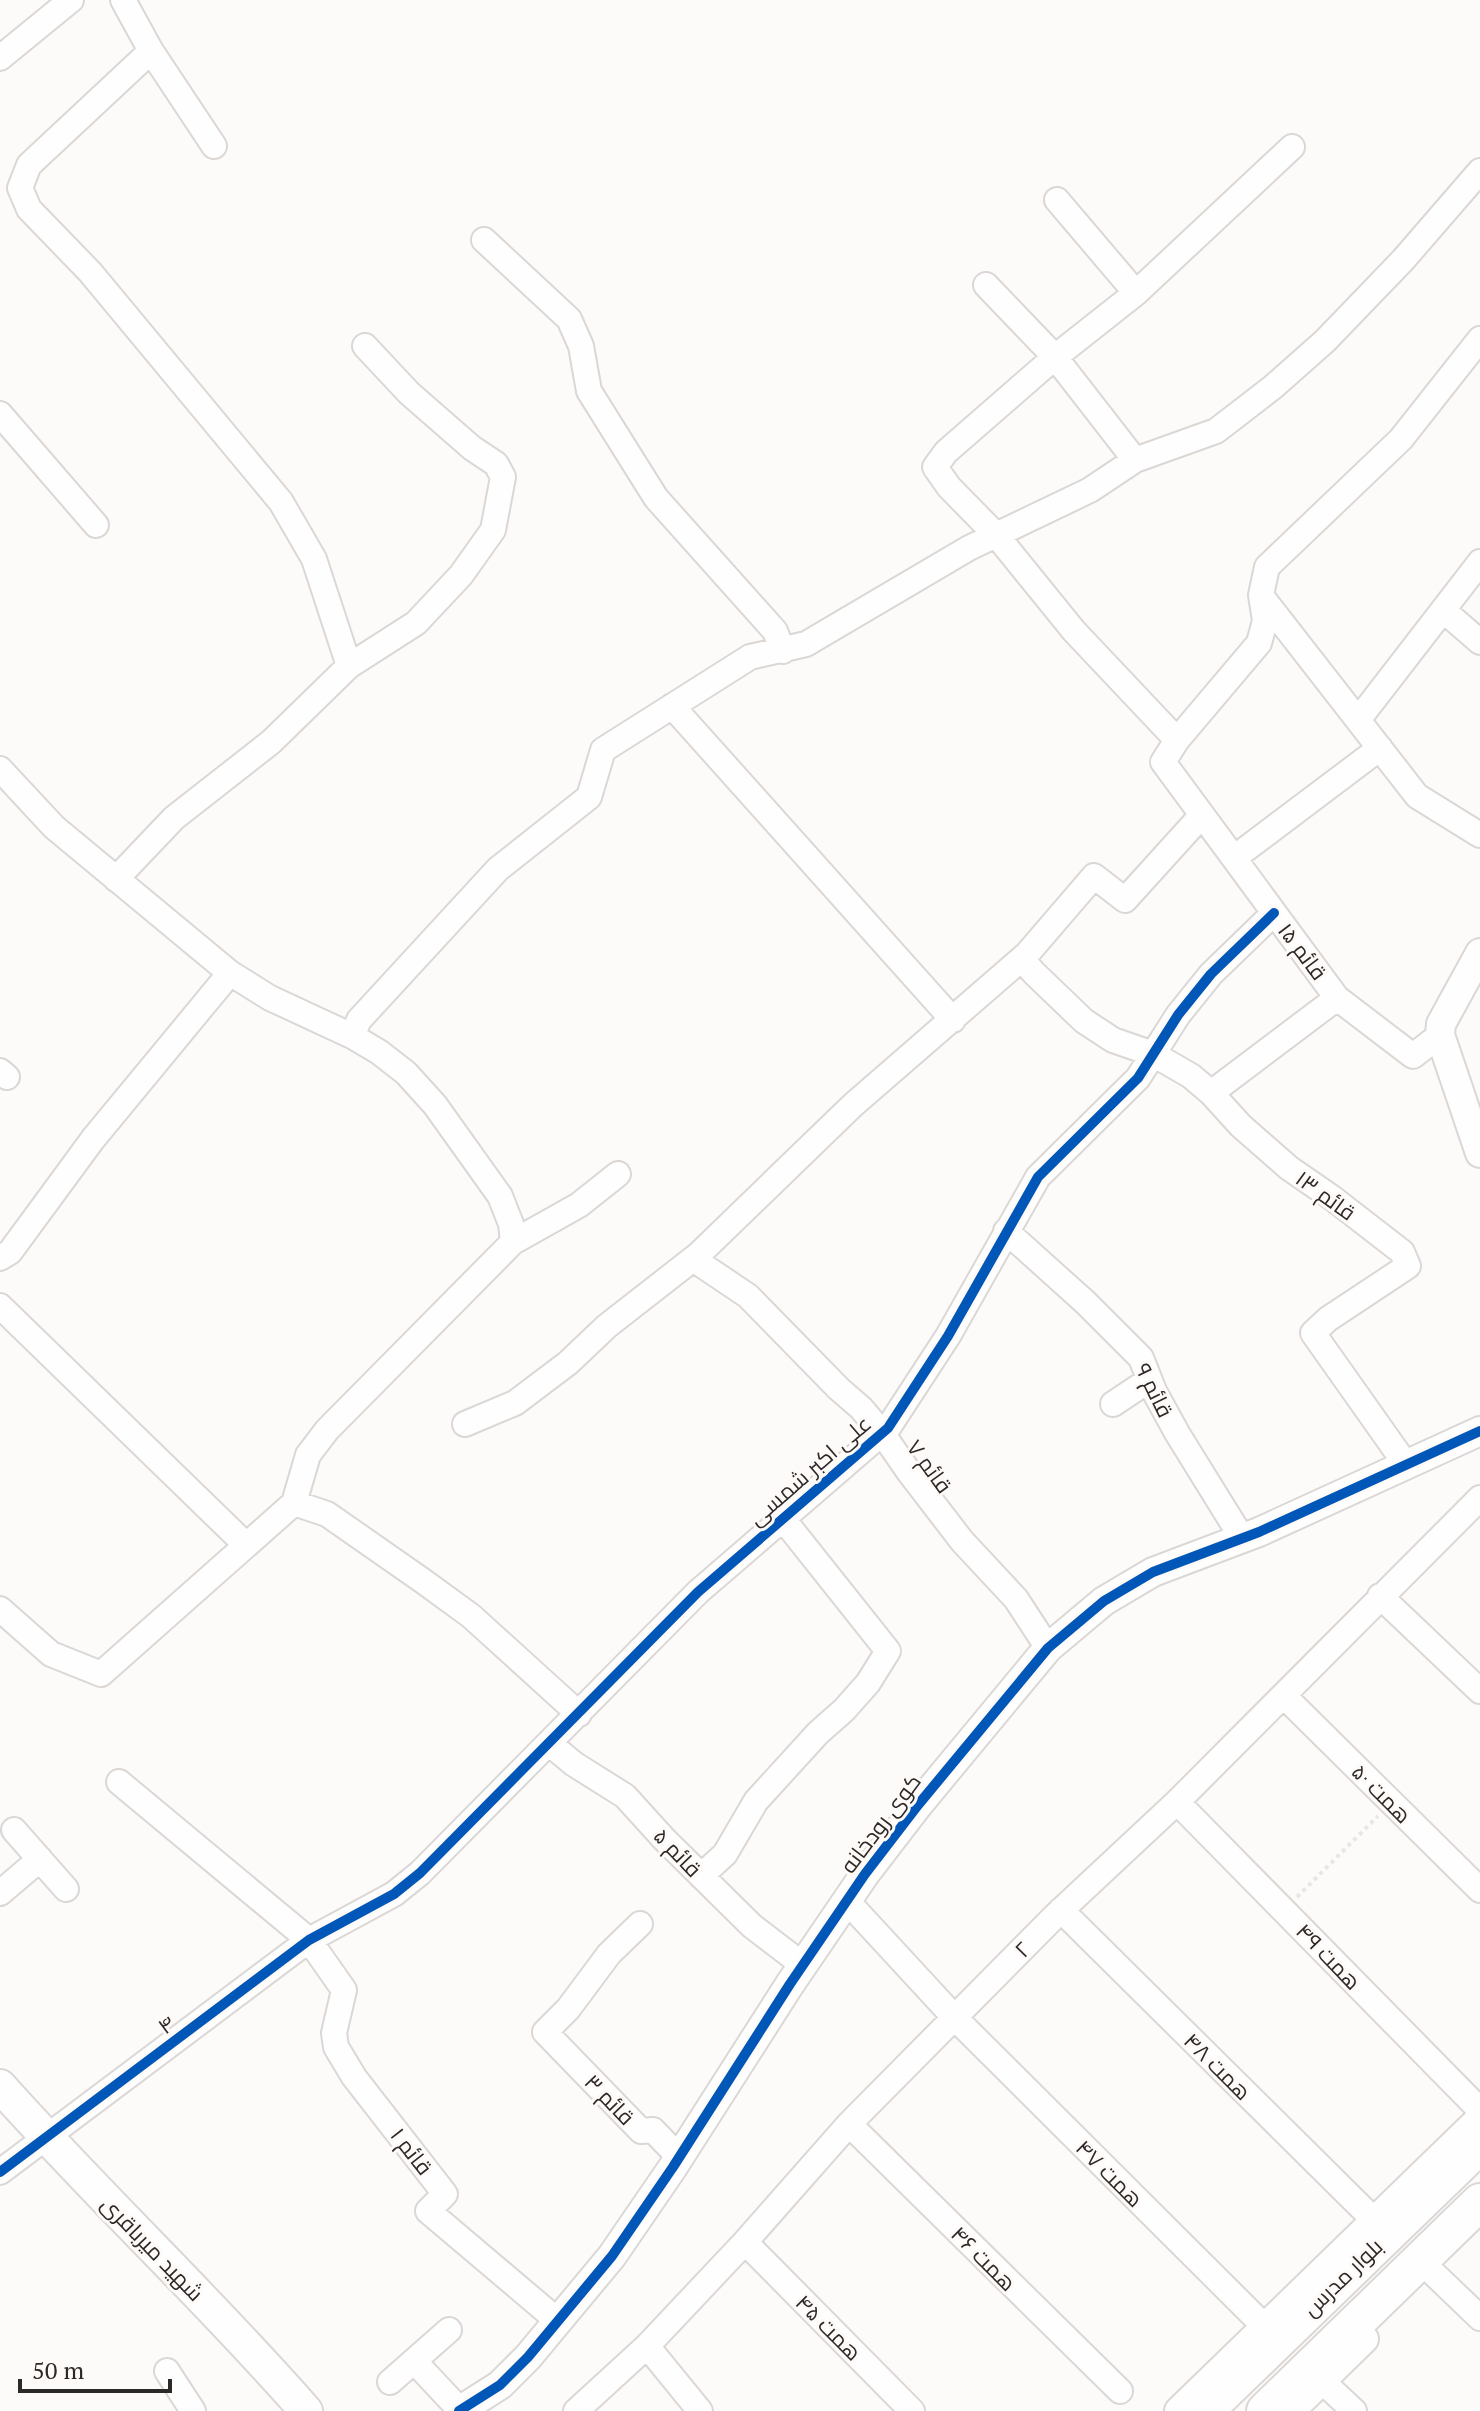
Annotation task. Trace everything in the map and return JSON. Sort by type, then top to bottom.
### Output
[{"type":"main road","name":"شهید میرباقری","points":[[0,2086],[47,2139],[245,2342],[306,2411]]},
{"type":"main road","name":"بلوار مدرس","points":[[1205,2411],[1420,2190],[1480,2145]]},
{"type":"main road","name":"بلوار مدرس","points":[[1265,2411],[1480,2202]]},
{"type":"street","points":[[0,58],[71,0]]},
{"type":"street","points":[[123,0],[151,51],[214,146]]},
{"type":"street","points":[[151,51],[29,165],[20,188],[29,209],[90,272],[281,502],[314,559],[349,666]]},
{"type":"street","points":[[1292,147],[1136,293],[1055,357],[946,452],[935,467],[949,487],[997,536],[1074,631],[1177,740],[1259,643],[1265,621],[1261,595],[1267,567],[1401,439],[1480,339]]},
{"type":"street","points":[[352,1036],[359,1020],[498,869],[589,797],[603,750],[750,657],[806,644],[969,548],[1090,490],[1135,460],[1216,431],[1325,341],[1403,260],[1480,171]]},
{"type":"street","points":[[1057,200],[1136,293]]},
{"type":"street","points":[[484,240],[569,319],[581,346],[589,391],[656,498],[775,631],[783,651]]},
{"type":"street","points":[[986,285],[1055,357],[1135,460]]},
{"type":"street","points":[[116,879],[174,818],[271,742],[349,666],[416,623],[461,575],[493,530],[503,477],[496,464],[472,448],[409,393],[365,346]]},
{"type":"street","points":[[0,414],[96,525]]},
{"type":"street","points":[[1358,720],[1480,562]]},
{"type":"street","points":[[1261,595],[1417,796],[1480,835]]},
{"type":"street","points":[[1443,610],[1480,642]]},
{"type":"street","points":[[672,706],[953,1020]]},
{"type":"street","name":"قائم ۱۵","points":[[1177,740],[1163,762],[1337,998],[1413,1056],[1440,1035]]},
{"type":"street","points":[[1234,858],[1380,748]]},
{"type":"street","points":[[0,769],[54,827],[230,973],[270,998],[352,1036],[406,1073],[435,1105],[500,1196],[511,1224],[513,1242]]},
{"type":"street","points":[[465,1424],[515,1403],[693,1259],[853,1105],[1022,959],[1094,876],[1125,900],[1202,815]]},
{"type":"street","name":"علی اکبر شمسی","points":[[309,1940],[394,1894],[420,1873],[698,1592],[888,1428],[948,1336],[1038,1177],[1138,1078],[1178,1015],[1211,974],[1274,913]]},
{"type":"street","points":[[1480,953],[1441,1024],[1440,1035],[1480,1153]]},
{"type":"street","name":"قائم ۱۳","points":[[1022,959],[1084,1021],[1113,1040],[1153,1054],[1191,1076],[1289,1168],[1402,1252],[1408,1266],[1328,1319],[1313,1333],[1407,1466]]},
{"type":"street","points":[[0,1258],[10,1252],[93,1139],[230,973]]},
{"type":"street","points":[[1211,1093],[1337,998]]},
{"type":"street","points":[[0,1609],[51,1654],[101,1674],[294,1503],[308,1455],[327,1430],[513,1242],[579,1205],[618,1174]]},
{"type":"street","name":"قائم ۹","points":[[1006,1231],[1141,1358],[1177,1433],[1242,1538]]},
{"type":"street","name":"قائم ۷","points":[[693,1259],[748,1296],[861,1408],[962,1541],[1016,1599],[1048,1648]]},
{"type":"street","points":[[0,1306],[246,1545]]},
{"type":"street","points":[[1113,1404],[1149,1380]]},
{"type":"street","name":"کوی رودخانه","points":[[459,2410],[500,2385],[612,2256],[847,1901],[918,1805],[1048,1648],[1104,1601],[1153,1572],[1242,1538],[1480,1431]]},
{"type":"street","name":"۲","points":[[576,2411],[647,2346],[745,2242],[849,2124],[1061,1910],[1177,1802],[1480,1498]]},
{"type":"street","points":[[294,1503],[327,1514],[471,1616],[579,1714]]},
{"type":"street","points":[[701,1876],[725,1854],[756,1801],[868,1683],[888,1651],[783,1519]]},
{"type":"street","points":[[1380,1596],[1480,1691]]},
{"type":"street","name":"همت ۵۰","points":[[1284,1696],[1480,1890]]},
{"type":"street","name":"قائم ۵","points":[[550,1744],[574,1764],[625,1796],[752,1926],[803,1965]]},
{"type":"street","points":[[119,1782],[309,1940]]},
{"type":"street","name":"همت ۴۹","points":[[1177,1802],[1480,2110]]},
{"type":"street","points":[[14,1830],[66,1889]]},
{"type":"street","points":[[0,1893],[40,1859]]},
{"type":"street","name":"همت ۴۷","points":[[847,1901],[955,2018],[1265,2327]]},
{"type":"street","name":"همت ۴۸","points":[[1061,1910],[1375,2221]]},
{"type":"street","name":"قائم ۳","points":[[640,1924],[609,1954],[568,2009],[545,2032],[641,2131],[653,2130],[679,2157]]},
{"type":"street","name":"۴","points":[[0,2172],[309,1940]]},
{"type":"street","name":"قائم ۱","points":[[309,1940],[344,1990],[334,2033],[336,2047],[354,2077],[445,2194],[428,2211],[558,2321]]},
{"type":"street","points":[[1179,2411],[1375,2221],[1420,2190],[1480,2119]]},
{"type":"street","name":"همت ۴۶","points":[[849,2124],[1120,2391]]},
{"type":"street","points":[[1290,2411],[1480,2223]]},
{"type":"street","name":"همت ۴۵","points":[[745,2242],[912,2411]]},
{"type":"street","points":[[1431,2271],[1480,2318]]},
{"type":"street","points":[[390,2382],[449,2330]]},
{"type":"street","points":[[647,2346],[700,2411]]},
{"type":"street","points":[[415,2362],[459,2410]]},
{"type":"street","points":[[167,2371],[193,2411]]},
{"type":"street","points":[[1322,2381],[1354,2411]]},
{"type":"path","points":[[1284,1910],[1392,1802]]},
{"type":"cycle path","points":[[0,2172],[309,1940],[394,1894],[420,1873],[698,1592],[888,1428],[948,1336],[1038,1177],[1138,1078],[1178,1015],[1211,974],[1274,913]]},
{"type":"cycle path","points":[[459,2411],[500,2385],[528,2357],[612,2256],[865,1874],[1048,1648],[1104,1601],[1153,1572],[1259,1532],[1480,1431]]}]
